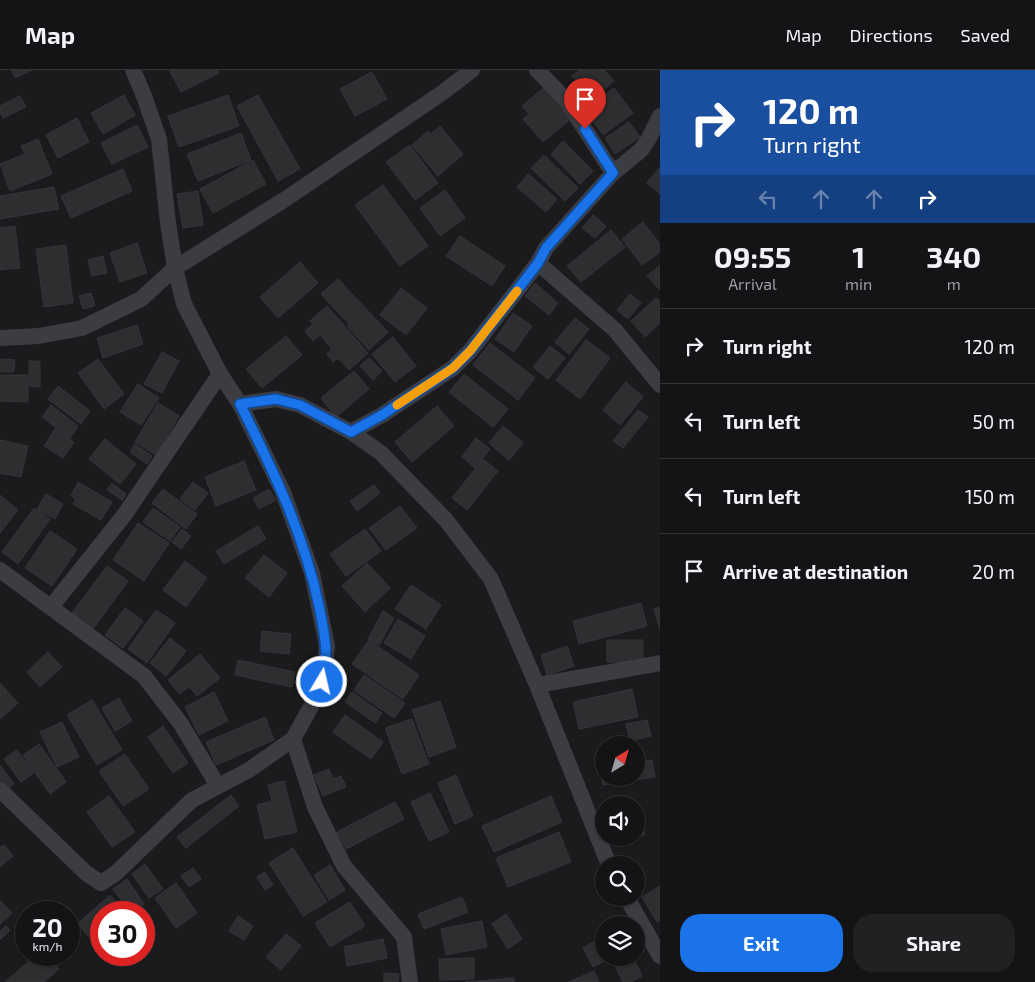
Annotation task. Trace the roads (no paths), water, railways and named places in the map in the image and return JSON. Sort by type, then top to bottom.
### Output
[{"type":"street","points":[[0,790],[86,873],[101,883],[115,874],[192,800],[249,770],[293,739],[319,692],[324,672],[327,646],[312,573],[283,492],[240,404],[220,374],[184,304],[175,268],[168,223],[159,139],[133,70]]},
{"type":"street","points":[[0,338],[39,336],[82,328],[141,299],[175,268],[284,200],[442,93],[472,70]]},
{"type":"street","points":[[537,70],[566,100],[613,173]]},
{"type":"street","points":[[351,432],[382,415],[453,368],[470,351],[538,263],[546,248],[613,173],[641,150],[660,116]]},
{"type":"street","points":[[538,263],[615,330],[660,385]]},
{"type":"street","points":[[51,608],[125,514],[220,374]]},
{"type":"street","points":[[240,404],[276,399],[300,405],[351,432],[381,453],[446,520],[491,579],[606,856]]},
{"type":"street","points":[[0,570],[144,676],[181,724],[218,786]]},
{"type":"street","points":[[536,685],[660,663]]},
{"type":"street","points":[[293,739],[315,807],[344,866],[404,937],[410,982]]},
{"type":"street","points":[[632,906],[660,956]]}]
